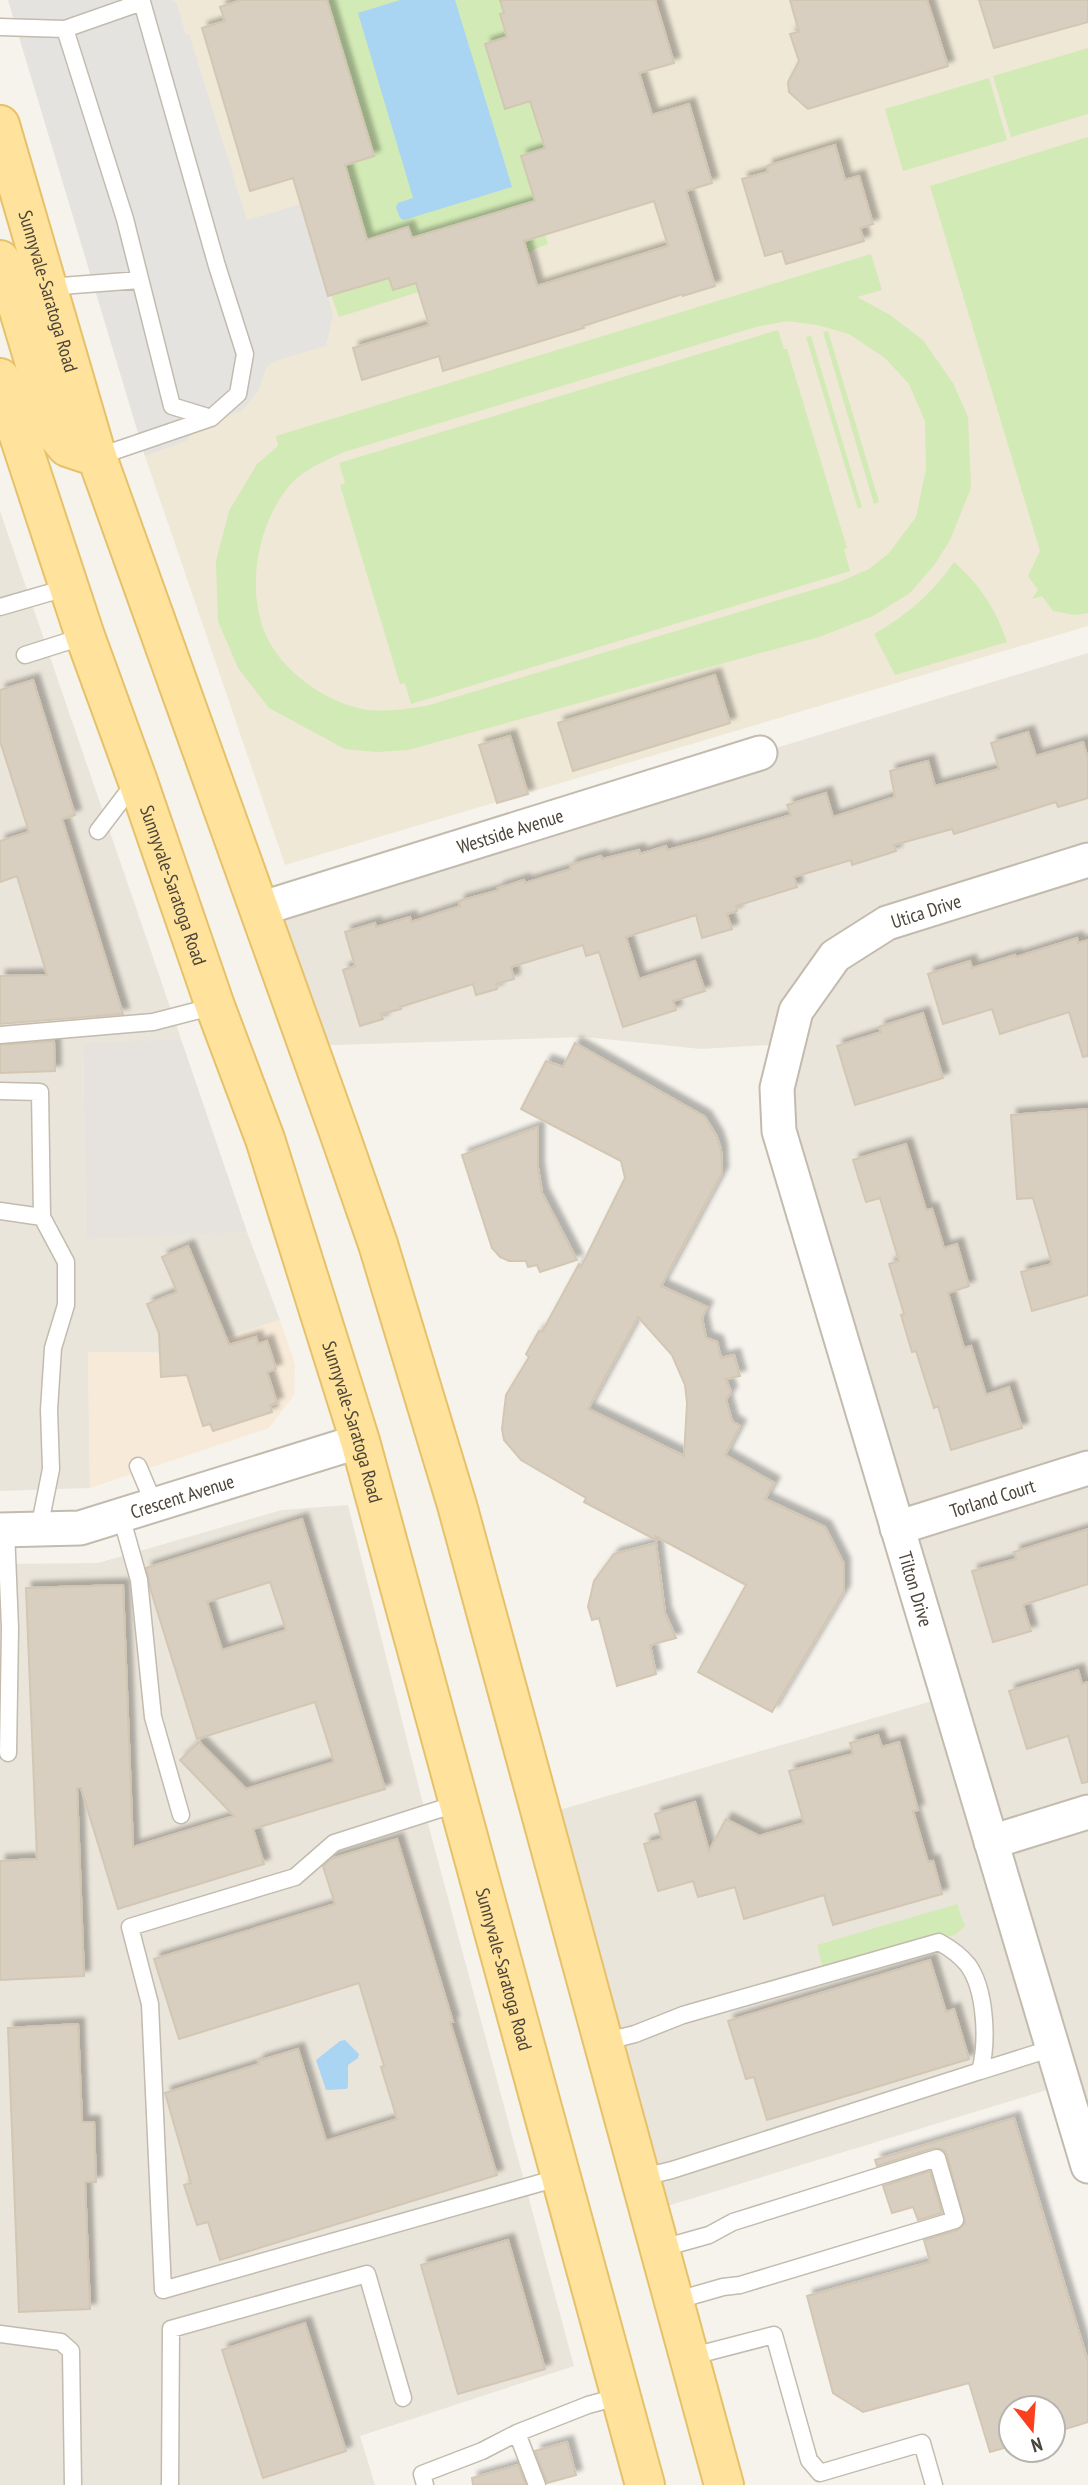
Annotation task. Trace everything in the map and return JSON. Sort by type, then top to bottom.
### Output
[{"type":"main road","name":"Sunnyvale-Saratoga Road","points":[[0,125],[97,457],[378,1244],[411,1350],[457,1506],[724,2485]]},
{"type":"main road","name":"Sunnyvale-Saratoga Road","points":[[0,260],[9,277],[56,434],[67,447],[97,457]]},
{"type":"main road","name":"Sunnyvale-Saratoga Road","points":[[2,394],[215,1006],[265,1139],[360,1441],[645,2485]]},
{"type":"street","name":"Westside Avenue","points":[[260,909],[760,753]]},
{"type":"street","name":"Utica Drive","points":[[796,1011],[835,956],[887,923],[1088,860]]},
{"type":"street","name":"Tilton Drive","points":[[796,1011],[777,1088],[779,1131],[1087,2156]]},
{"type":"street","name":"Crescent Avenue","points":[[3,1530],[80,1528],[360,1441]]},
{"type":"street","name":"Torland Court","points":[[897,1528],[1088,1468]]},
{"type":"street","points":[[991,1842],[1088,1812]]},
{"type":"lane","points":[[0,27],[65,29],[142,2],[217,266],[245,354],[238,394],[211,418],[97,457]]},
{"type":"lane","points":[[65,29],[125,219],[172,406],[211,418]]},
{"type":"lane","points":[[48,287],[140,280]]},
{"type":"lane","points":[[0,607],[69,587]]},
{"type":"lane","points":[[25,654],[85,636]]},
{"type":"lane","points":[[98,831],[138,779]]},
{"type":"lane","points":[[0,1035],[153,1022],[215,1006]]},
{"type":"lane","points":[[0,1091],[40,1091],[42,1217],[66,1262],[66,1305],[53,1348],[49,1410],[51,1469],[40,1529]]},
{"type":"lane","points":[[0,1211],[42,1217]]},
{"type":"lane","points":[[138,1466],[155,1506]]},
{"type":"lane","points":[[121,1516],[139,1580],[153,1717],[181,1815]]},
{"type":"lane","points":[[3,1530],[10,1628],[8,1753]]},
{"type":"lane","points":[[459,1803],[334,1843],[295,1877],[130,1927],[150,2004],[163,2290],[561,2177]]},
{"type":"lane","points":[[602,2042],[635,2034],[683,2015],[939,1942],[956,1952],[970,1967],[980,1993],[985,2053],[980,2071]]},
{"type":"lane","points":[[639,2178],[672,2170],[1053,2048]]},
{"type":"lane","points":[[659,2249],[709,2235],[733,2222],[937,2158],[955,2220],[740,2286],[723,2287],[674,2301]]},
{"type":"lane","points":[[170,2485],[171,2329],[367,2274],[403,2398]]},
{"type":"lane","points":[[0,2334],[61,2343],[71,2351],[72,2485]]},
{"type":"lane","points":[[689,2357],[774,2334],[809,2460],[820,2473],[922,2443],[934,2485]]},
{"type":"lane","points":[[425,2485],[422,2474],[588,2405],[621,2396]]},
{"type":"lane","points":[[517,2433],[537,2485]]},
{"type":"shaded area","points":[[8,0],[1088,0],[1088,626],[285,865],[145,456]]},
{"type":"shaded area","points":[[8,0],[176,2],[186,35],[189,34],[247,220],[301,204],[333,314],[326,346],[278,360],[267,366],[258,391],[242,411],[219,418],[198,429],[186,441],[145,456]]},
{"type":"shaded area","points":[[0,511],[181,1039],[83,1044],[86,1238],[247,1232],[280,1320],[175,1353],[88,1352],[90,1488],[0,1491]]},
{"type":"shaded area","points":[[1088,653],[1088,2166],[1063,2085],[638,2215],[532,1818],[949,1696],[777,1088],[769,1045],[701,1049],[585,1037],[303,1046],[253,907]]},
{"type":"shaded area","points":[[181,1039],[247,1232],[86,1239],[83,1043]]},
{"type":"shaded area","points":[[280,1320],[295,1364],[294,1395],[269,1428],[90,1488],[88,1352],[175,1353]]},
{"type":"shaded area","points":[[348,1505],[427,1820],[574,2366],[360,2436],[375,2485],[0,2485],[0,1564],[98,1563],[282,1510]]},
{"type":"green space","points":[[327,0],[500,0],[504,13],[500,15],[507,37],[486,44],[506,109],[573,88],[540,133],[545,148],[521,156],[548,244],[529,253],[424,285],[425,290],[339,317],[331,295],[375,268],[345,165],[374,155]]},
{"type":"green space","points":[[1088,48],[1088,114],[1011,137],[993,76]]},
{"type":"green space","points":[[989,78],[1007,140],[903,171],[885,109]]},
{"type":"green space","points":[[1088,137],[1088,613],[1075,615],[1053,611],[1042,596],[1032,599],[1038,590],[1028,576],[1040,551],[930,186]]},
{"type":"green space","points":[[871,254],[882,290],[857,297],[890,315],[923,340],[953,383],[968,417],[971,488],[950,540],[935,564],[910,593],[873,616],[819,637],[408,750],[377,752],[345,749],[269,708],[238,668],[218,621],[216,561],[229,511],[257,464],[278,446],[276,436]],"holes":[[[787,321],[817,325],[849,334],[885,358],[909,384],[925,421],[926,469],[916,517],[889,553],[869,569],[839,582],[426,706],[402,709],[362,709],[330,698],[287,666],[267,638],[257,605],[256,587],[259,550],[264,532],[271,515],[290,485],[315,466],[344,452],[756,327]]]},
{"type":"green space","points":[[778,330],[784,349],[787,349],[847,548],[844,549],[850,571],[411,704],[405,683],[400,684],[340,485],[345,483],[339,463]]},
{"type":"green space","points":[[828,331],[879,502],[874,504],[823,332]]},
{"type":"green space","points":[[811,336],[862,507],[858,509],[806,337]]},
{"type":"green space","points":[[954,562],[986,598],[1007,642],[895,675],[874,634],[918,603]]},
{"type":"green space","points":[[957,1904],[965,1926],[955,1935],[823,1969],[817,1945]]},
{"type":"water","points":[[400,0],[455,0],[512,187],[404,220],[400,218],[396,207],[398,203],[413,198],[358,13]]},
{"type":"water","points":[[345,2040],[359,2054],[358,2058],[348,2065],[348,2087],[326,2090],[316,2060]]},
{"type":"building","points":[[242,0],[327,0],[374,156],[345,165],[367,240],[408,227],[412,238],[535,201],[521,156],[545,148],[530,101],[505,109],[485,44],[507,37],[500,14],[504,13],[500,0],[655,0],[674,63],[639,73],[652,115],[689,104],[712,183],[686,191],[715,286],[443,371],[439,356],[362,380],[353,348],[429,325],[416,283],[393,290],[389,278],[328,296],[293,178],[250,191],[202,28],[225,21],[220,7]],"holes":[[[654,201],[668,246],[537,286],[524,241]]]},
{"type":"building","points":[[790,0],[927,0],[948,66],[808,109],[789,92],[788,82],[799,61],[790,34],[799,32]]},
{"type":"building","points":[[979,0],[1088,0],[1088,22],[994,48]]},
{"type":"building","points":[[835,145],[845,180],[859,176],[873,224],[860,228],[864,241],[786,264],[782,251],[765,256],[742,179],[768,172],[767,166]]},
{"type":"building","points":[[715,675],[730,723],[573,771],[558,723]]},
{"type":"building","points":[[33,680],[75,815],[62,819],[123,1014],[0,1024],[0,976],[47,975],[17,876],[0,882],[0,841],[29,832],[0,741],[0,690]]},
{"type":"building","points":[[1028,732],[1036,756],[1083,742],[1088,759],[1088,798],[1058,807],[1056,802],[954,834],[952,829],[894,845],[896,851],[852,865],[851,860],[794,877],[797,887],[736,906],[737,911],[727,914],[732,929],[702,938],[696,915],[626,937],[639,979],[695,961],[705,991],[673,1001],[676,1010],[623,1027],[599,952],[586,956],[583,945],[511,967],[514,979],[496,984],[497,989],[476,995],[473,984],[381,1014],[383,1019],[360,1026],[343,970],[355,966],[345,932],[410,917],[411,922],[460,906],[459,901],[524,880],[525,883],[571,869],[570,865],[601,856],[602,859],[639,850],[640,854],[666,846],[667,850],[702,841],[791,815],[787,805],[826,793],[833,817],[895,797],[890,771],[928,761],[935,786],[999,769],[991,743]]},
{"type":"building","points":[[510,736],[528,794],[497,803],[479,745]]},
{"type":"building","points":[[1077,938],[1078,943],[1088,940],[1088,1056],[1083,1057],[1069,1012],[1000,1034],[992,1009],[943,1024],[928,974],[970,961],[972,968]]},
{"type":"building","points":[[923,1013],[943,1078],[855,1105],[837,1046],[881,1032],[879,1027]]},
{"type":"building","points":[[54,1041],[55,1071],[0,1073],[0,1045]]},
{"type":"building","points":[[575,1043],[705,1117],[717,1137],[721,1150],[722,1173],[661,1286],[707,1307],[702,1318],[706,1338],[717,1342],[721,1358],[734,1355],[740,1376],[726,1379],[731,1392],[726,1400],[732,1421],[740,1426],[725,1455],[774,1483],[765,1499],[825,1527],[844,1564],[844,1591],[772,1712],[698,1672],[746,1585],[655,1536],[656,1540],[584,1502],[586,1498],[521,1460],[504,1440],[502,1429],[506,1395],[529,1357],[526,1354],[539,1331],[542,1332],[579,1264],[581,1267],[625,1178],[621,1161],[521,1109],[546,1061],[563,1067]],"holes":[[[638,1317],[672,1355],[685,1385],[687,1403],[684,1456],[588,1409]]]},
{"type":"building","points":[[1088,1109],[1088,1295],[1032,1311],[1021,1272],[1052,1264],[1033,1198],[1017,1199],[1011,1115]]},
{"type":"building","points":[[538,1127],[538,1168],[542,1193],[577,1260],[540,1272],[537,1265],[528,1267],[526,1261],[509,1261],[500,1257],[492,1248],[462,1155]]},
{"type":"building","points":[[906,1144],[926,1210],[932,1209],[944,1248],[957,1244],[969,1286],[948,1293],[964,1348],[971,1346],[986,1395],[1009,1387],[1022,1428],[951,1450],[938,1406],[934,1408],[901,1315],[904,1314],[889,1264],[899,1261],[880,1198],[866,1202],[853,1160]]},
{"type":"building","points":[[188,1246],[229,1345],[256,1337],[258,1344],[267,1341],[276,1369],[267,1372],[277,1403],[270,1405],[272,1412],[213,1431],[210,1424],[203,1426],[187,1375],[161,1377],[159,1333],[147,1304],[177,1292],[162,1257]]},
{"type":"building","points":[[302,1519],[385,1789],[253,1829],[264,1864],[118,1909],[81,1788],[77,1788],[84,1976],[0,1980],[0,1861],[37,1859],[26,1588],[123,1585],[133,1847],[234,1816],[180,1760],[199,1742],[246,1789],[334,1762],[315,1702],[197,1739],[146,1568]],"holes":[[[270,1582],[286,1630],[222,1650],[207,1602]]]},
{"type":"building","points":[[1088,1529],[1088,1584],[1023,1605],[1031,1631],[993,1642],[972,1571],[1016,1559],[1014,1552]]},
{"type":"building","points":[[656,1543],[665,1613],[676,1638],[650,1645],[656,1674],[617,1686],[599,1618],[592,1620],[588,1607],[594,1581],[614,1554]]},
{"type":"building","points":[[1078,1670],[1082,1684],[1088,1682],[1088,1782],[1082,1783],[1068,1736],[1027,1749],[1009,1691]]},
{"type":"building","points":[[878,1735],[882,1747],[899,1742],[918,1810],[913,1811],[928,1862],[933,1861],[942,1894],[833,1925],[824,1895],[744,1919],[735,1887],[698,1897],[693,1881],[658,1891],[644,1844],[662,1839],[655,1814],[695,1802],[709,1851],[726,1819],[759,1836],[804,1823],[789,1771],[853,1754],[850,1743]]},
{"type":"building","points":[[397,1839],[497,2175],[220,2260],[208,2222],[197,2225],[184,2185],[191,2183],[165,2093],[298,2049],[326,2141],[397,2119],[359,1983],[179,2039],[154,1959],[335,1904],[323,1866],[331,1859]]},
{"type":"building","points":[[930,1960],[946,2012],[954,2009],[969,2059],[767,2120],[754,2077],[746,2079],[728,2021]]},
{"type":"building","points":[[78,2024],[82,2122],[94,2122],[96,2182],[85,2182],[90,2309],[19,2312],[8,2028]]},
{"type":"building","points":[[1014,2118],[1088,2362],[1088,2422],[1067,2429],[1067,2394],[997,2394],[997,2450],[990,2452],[969,2383],[863,2412],[833,2393],[807,2296],[930,2262],[924,2240],[958,2230],[965,2223],[944,2150],[934,2148],[877,2166],[875,2160]]},
{"type":"building","points":[[930,2171],[942,2213],[918,2220],[913,2207],[892,2213],[883,2186]]},
{"type":"building","points":[[508,2240],[545,2369],[458,2394],[421,2265]]},
{"type":"building","points":[[305,2323],[346,2451],[263,2478],[222,2350]]},
{"type":"building","points":[[567,2442],[576,2475],[547,2483],[535,2451]]},
{"type":"building","points":[[518,2465],[526,2485],[473,2485],[472,2478]]}]
